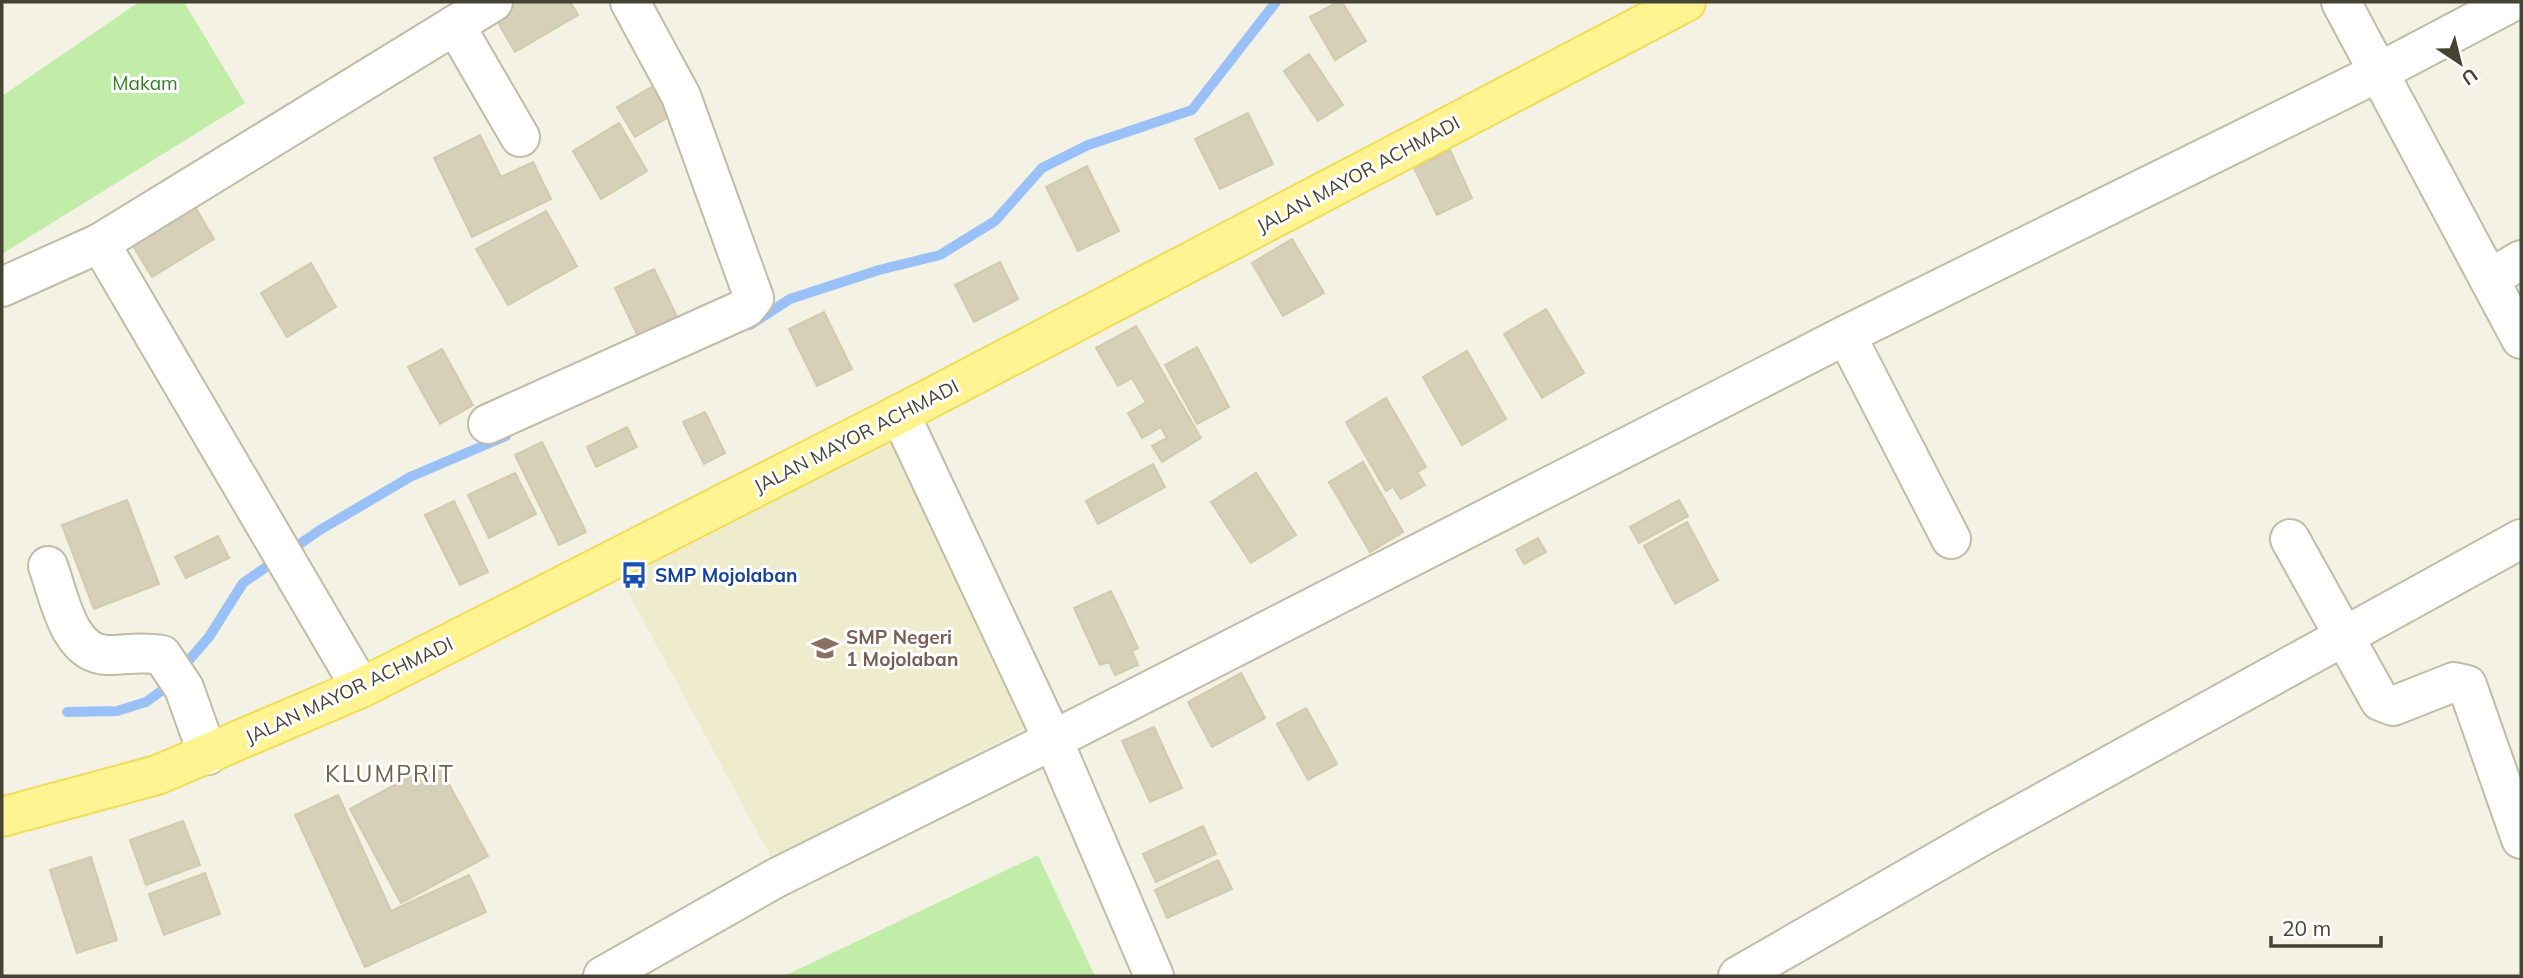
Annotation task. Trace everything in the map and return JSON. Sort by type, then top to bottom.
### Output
[{"type":"main road","name":"JALAN MAYOR ACHMADI","points":[[2,817],[157,775],[361,688],[900,414],[1686,2]]},
{"type":"street","points":[[2,287],[100,243],[493,2]]},
{"type":"street","points":[[488,424],[746,309],[754,299],[681,96],[630,2]]},
{"type":"street","points":[[2341,2],[2521,339]]},
{"type":"street","points":[[603,976],[776,878],[1053,740],[1846,335],[2379,72],[2512,2]]},
{"type":"street","points":[[455,25],[520,137]]},
{"type":"street","points":[[100,243],[361,688]]},
{"type":"street","points":[[2489,279],[2521,260]]},
{"type":"street","points":[[1846,335],[1951,539]]},
{"type":"street","points":[[900,414],[1053,740],[1154,976]]},
{"type":"street","points":[[2290,539],[2377,697],[2393,706],[2454,682],[2467,685],[2521,839]]},
{"type":"street","points":[[1738,976],[1987,833],[2521,539]]},
{"type":"street","points":[[48,566],[72,633],[86,648],[105,656],[141,651],[162,655],[184,688],[208,755]]},
{"type":"shaded area","name":"SMP Negeri 1 Mojolaban","points":[[887,428],[1029,726],[773,861],[616,570]]},
{"type":"green space","name":"Makam","points":[[139,2],[184,2],[245,103],[2,254],[2,96]]},
{"type":"green space","points":[[1038,855],[1095,976],[784,976]]},
{"type":"building","points":[[514,2],[570,2],[578,15],[515,52],[493,14]]},
{"type":"building","points":[[1342,2],[1366,41],[1335,60],[1310,17]]},
{"type":"building","points":[[1309,54],[1343,105],[1318,121],[1284,71]]},
{"type":"building","points":[[662,81],[679,111],[635,137],[617,107]]},
{"type":"building","points":[[1248,113],[1273,164],[1220,189],[1195,139]]},
{"type":"building","points":[[619,123],[647,171],[601,199],[573,151]]},
{"type":"building","points":[[480,135],[501,177],[533,162],[551,199],[472,237],[434,158]]},
{"type":"building","points":[[1450,150],[1472,198],[1437,215],[1414,168]]},
{"type":"building","points":[[1087,166],[1119,231],[1078,251],[1046,187]]},
{"type":"building","points":[[191,200],[214,239],[152,277],[128,238]]},
{"type":"building","points":[[546,211],[577,266],[508,305],[476,249]]},
{"type":"building","points":[[1292,239],[1324,293],[1283,316],[1252,263]]},
{"type":"building","points":[[1000,262],[1018,299],[974,322],[955,285]]},
{"type":"building","points":[[311,263],[336,307],[287,337],[261,293]]},
{"type":"building","points":[[654,269],[682,327],[643,347],[615,288]]},
{"type":"building","points":[[1546,309],[1584,373],[1542,398],[1504,334]]},
{"type":"building","points":[[824,312],[852,369],[817,386],[789,329]]},
{"type":"building","points":[[1136,326],[1201,438],[1162,462],[1152,446],[1167,438],[1161,427],[1142,438],[1128,413],[1146,402],[1132,378],[1118,386],[1096,348]]},
{"type":"building","points":[[1197,347],[1229,407],[1197,424],[1165,365]]},
{"type":"building","points":[[442,349],[473,405],[440,424],[408,367]]},
{"type":"building","points":[[1467,351],[1506,419],[1462,445],[1423,377]]},
{"type":"building","points":[[1386,398],[1426,467],[1417,472],[1425,485],[1401,499],[1393,487],[1386,491],[1346,422]]},
{"type":"building","points":[[705,412],[725,453],[704,464],[683,422]]},
{"type":"building","points":[[627,427],[637,447],[596,467],[587,447]]},
{"type":"building","points":[[542,442],[586,532],[559,545],[515,455]]},
{"type":"building","points":[[1363,462],[1403,532],[1370,552],[1329,482]]},
{"type":"building","points":[[1153,464],[1165,487],[1098,524],[1086,501]]},
{"type":"building","points":[[515,473],[536,514],[489,538],[468,495]]},
{"type":"building","points":[[1256,473],[1296,535],[1251,563],[1211,502]]},
{"type":"building","points":[[127,500],[159,584],[94,609],[62,525]]},
{"type":"building","points":[[1679,500],[1688,516],[1639,543],[1630,527]]},
{"type":"building","points":[[454,501],[488,572],[460,585],[425,515]]},
{"type":"building","points":[[1687,522],[1718,580],[1675,604],[1644,546]]},
{"type":"building","points":[[218,536],[229,558],[186,578],[175,557]]},
{"type":"building","points":[[1538,538],[1546,552],[1524,564],[1516,550]]},
{"type":"building","points":[[1111,591],[1138,648],[1132,651],[1138,665],[1115,675],[1109,662],[1100,665],[1074,608]]},
{"type":"building","points":[[1241,673],[1265,718],[1212,747],[1188,702]]},
{"type":"building","points":[[1306,708],[1337,764],[1308,780],[1277,724]]},
{"type":"building","points":[[1154,727],[1182,788],[1150,802],[1122,741]]},
{"type":"building","points":[[437,762],[488,856],[401,903],[350,809]]},
{"type":"building","points":[[338,795],[391,911],[469,875],[486,912],[365,967],[295,815]]},
{"type":"building","points":[[183,821],[200,865],[146,885],[130,840]]},
{"type":"building","points":[[1203,826],[1216,854],[1156,882],[1143,854]]},
{"type":"building","points":[[91,857],[117,940],[77,953],[50,870]]},
{"type":"building","points":[[1218,860],[1232,889],[1167,918],[1155,890]]},
{"type":"building","points":[[205,873],[220,914],[164,935],[149,894]]},
{"type":"waterway","points":[[750,325],[790,299],[879,270],[940,255],[995,221],[1042,168],[1088,145],[1192,110],[1276,2]]},
{"type":"waterway","points":[[67,712],[117,711],[146,702],[164,689],[209,637],[243,583],[320,530],[410,477],[506,436]]},
{"type":"place","name":"SMP Mojolaban","points":[[634,575]]},
{"type":"place","name":"SMP Negeri 1 Mojolaban","points":[[825,648]]},
{"type":"district","name":"KLUMPRIT","points":[[390,774]]}]
